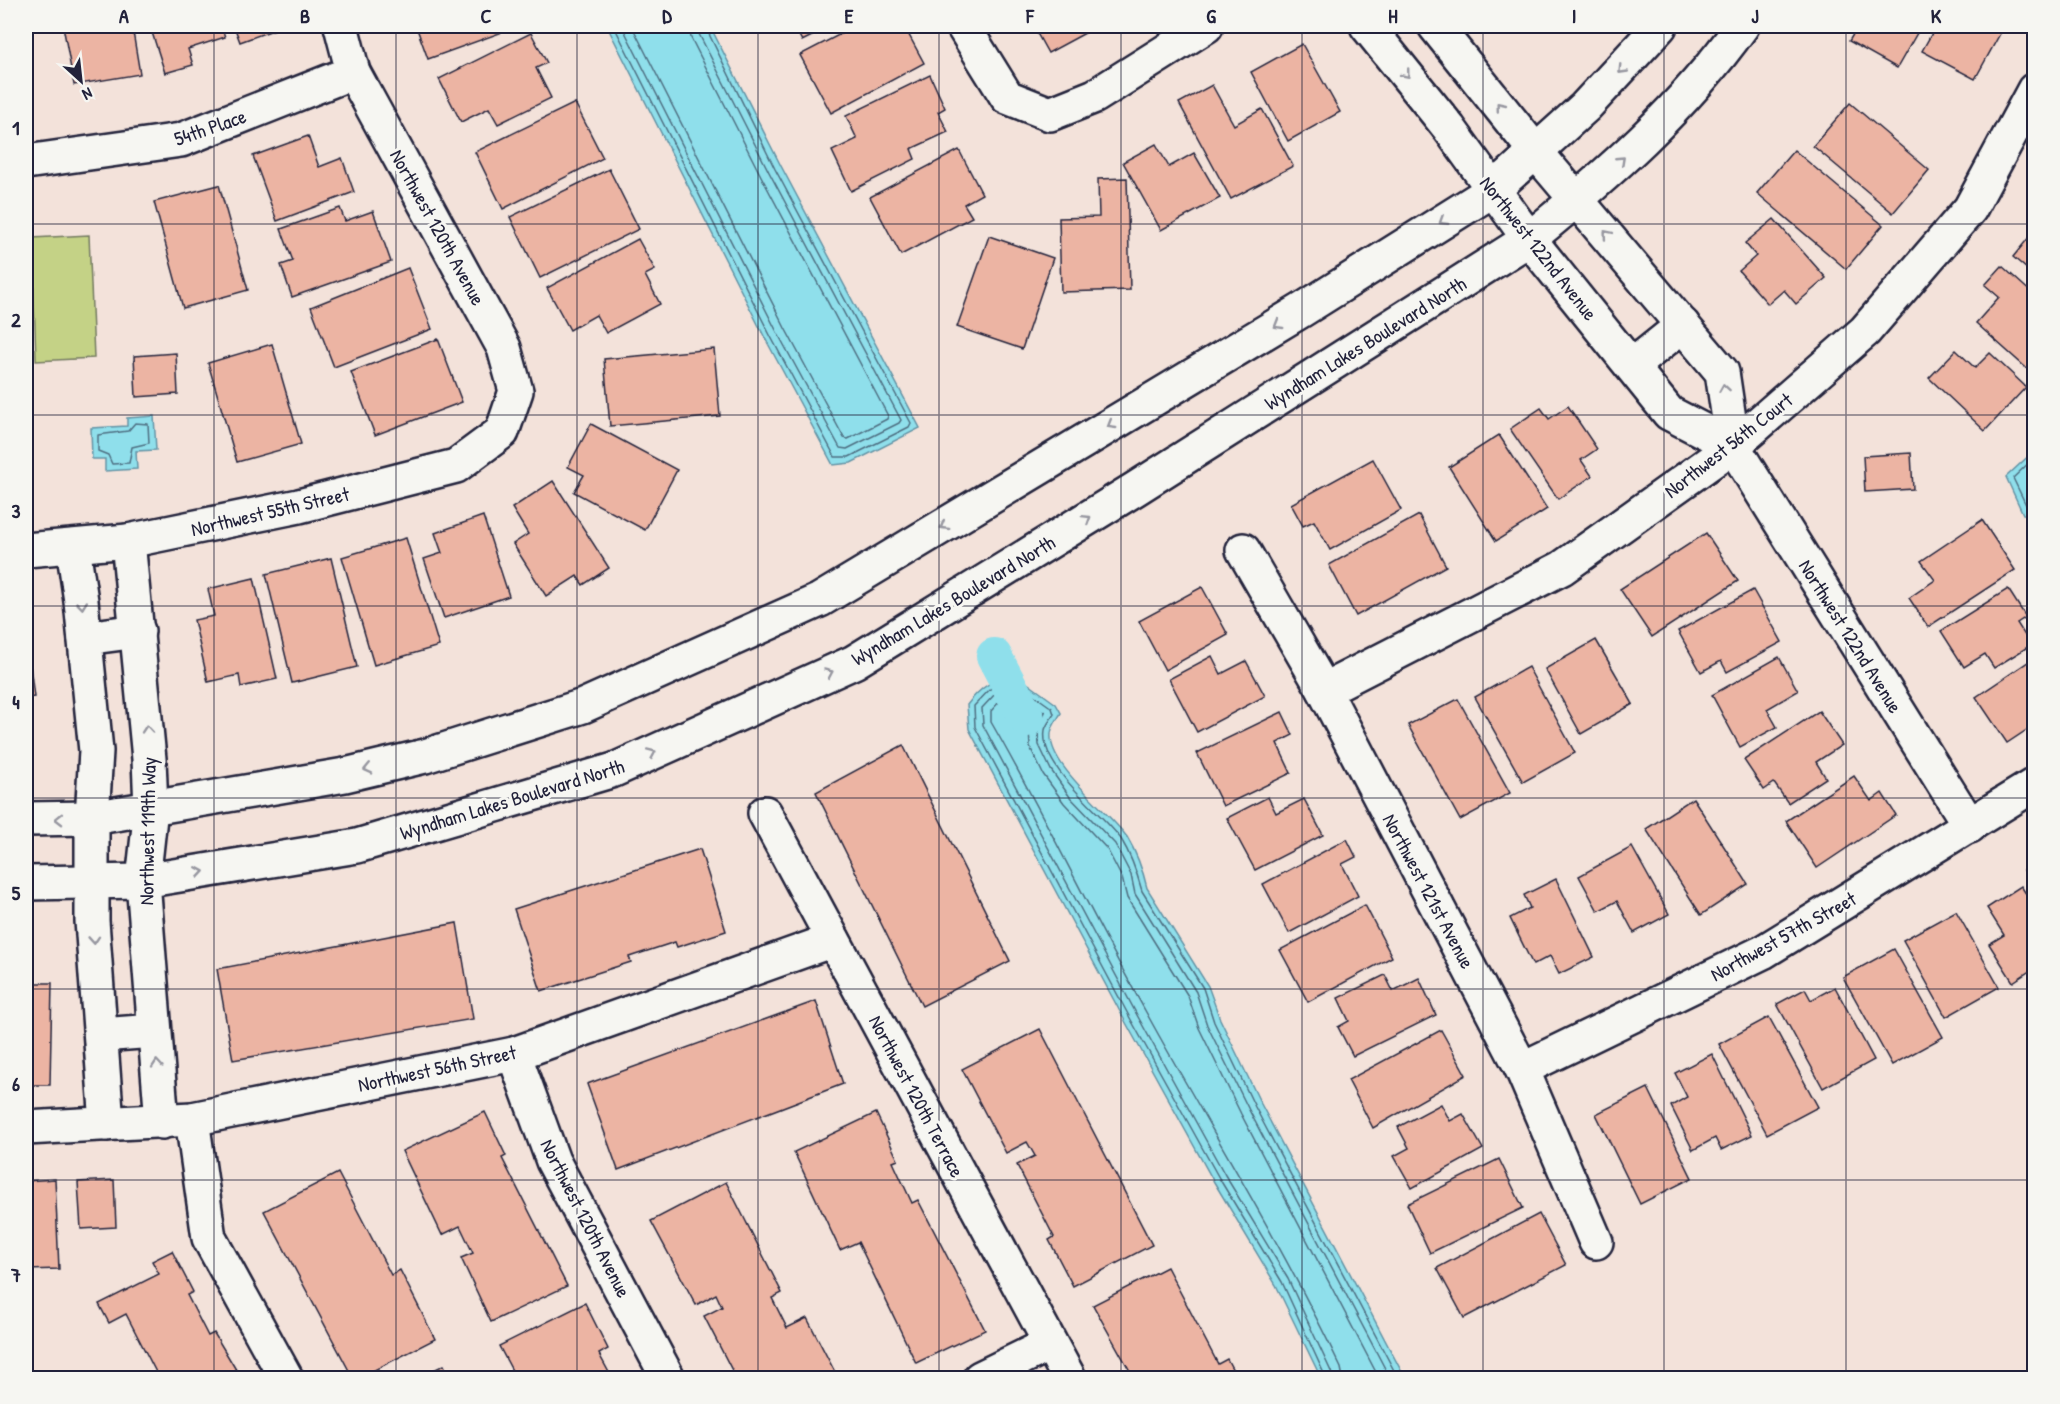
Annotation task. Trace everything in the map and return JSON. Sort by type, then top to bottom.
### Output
[{"type":"street","name":"Northwest 120th Avenue","points":[[341,26],[353,72],[504,348],[516,391],[502,432]]},
{"type":"street","points":[[963,26],[1007,97],[1050,114],[1095,96],[1206,26]]},
{"type":"street","name":"Northwest 122nd Avenue","points":[[1367,26],[1449,128],[1529,240],[1669,413],[1733,446]]},
{"type":"street","name":"Northwest 122nd Avenue","points":[[1435,26],[1536,152],[1722,372],[1733,446],[1970,826]]},
{"type":"street","points":[[26,819],[92,818],[345,775],[425,756],[583,706],[820,600],[1293,316],[1493,190],[1629,63],[1660,26]]},
{"type":"street","name":"Wyndham Lakes Boulevard North","points":[[26,883],[143,881],[357,846],[614,770],[854,662],[1135,489],[1529,240],[1578,199],[1673,112],[1722,54],[1742,26]]},
{"type":"street","name":"54th Place","points":[[26,162],[182,140],[353,72]]},
{"type":"street","name":"Northwest 56th Court","points":[[1324,690],[1562,568],[1733,446],[1865,331],[1970,209],[2034,90]]},
{"type":"street","points":[[1632,366],[1683,325]]},
{"type":"street","name":"Northwest 55th Street","points":[[26,550],[128,542],[299,506],[456,466],[502,432]]},
{"type":"street","name":"Northwest 119th Way","points":[[128,542],[138,632],[151,808],[143,881],[154,1031],[209,1238],[286,1378]]},
{"type":"street","points":[[73,548],[96,751],[92,818],[92,921],[107,1124]]},
{"type":"street","name":"Northwest 121st Avenue","points":[[1243,550],[1324,690],[1522,1069],[1596,1242]]},
{"type":"street","points":[[85,638],[138,632]]},
{"type":"street","name":"Northwest 57th Street","points":[[1522,1069],[1763,952],[2034,785]]},
{"type":"street","name":"Northwest 120th Terrace","points":[[765,813],[1069,1378]]},
{"type":"street","name":"Northwest 56th Street","points":[[26,1128],[177,1121],[514,1054],[833,940]]},
{"type":"street","points":[[101,1035],[154,1031]]},
{"type":"street","name":"Northwest 120th Avenue","points":[[514,1054],[553,1161],[668,1378]]},
{"type":"street","points":[[980,1378],[1050,1344]]},
{"type":"green space","points":[[89,235],[94,358],[36,361],[32,238]]},
{"type":"water","points":[[607,26],[710,26],[781,166],[920,428],[851,463],[833,465],[765,338]]},
{"type":"water","points":[[154,416],[156,450],[136,451],[137,469],[105,471],[105,459],[92,459],[91,428],[127,426],[127,418]]},
{"type":"water","points":[[2034,451],[2034,515],[2023,514],[2006,477]]},
{"type":"water","points":[[1015,674],[1056,704],[1061,713],[1052,729],[1051,742],[1057,756],[1079,786],[1127,837],[1139,862],[1147,888],[1208,986],[1220,1019],[1261,1104],[1405,1378],[1321,1378],[1276,1285],[1214,1182],[1125,1021],[969,729],[967,705],[972,698],[988,685]]},
{"type":"building","points":[[63,26],[132,26],[140,74],[74,85]]},
{"type":"building","points":[[150,26],[221,26],[225,37],[188,49],[193,65],[165,73]]},
{"type":"building","points":[[234,26],[284,26],[240,42]]},
{"type":"building","points":[[416,26],[519,26],[428,59]]},
{"type":"building","points":[[794,26],[832,26],[802,41]]},
{"type":"building","points":[[856,26],[904,26],[924,63],[831,113],[800,55]]},
{"type":"building","points":[[1033,26],[1098,26],[1048,53]]},
{"type":"building","points":[[1858,26],[1921,26],[1897,68],[1849,41]]},
{"type":"building","points":[[1936,26],[1994,26],[2002,30],[1975,79],[1922,51]]},
{"type":"building","points":[[531,33],[547,63],[536,68],[551,98],[498,124],[489,108],[461,122],[439,79]]},
{"type":"building","points":[[1302,44],[1340,112],[1288,141],[1251,72]]},
{"type":"building","points":[[930,75],[945,108],[938,112],[948,132],[911,149],[915,159],[851,191],[832,151],[857,139],[846,116]]},
{"type":"building","points":[[1212,85],[1234,125],[1262,109],[1293,166],[1231,199],[1179,103]]},
{"type":"building","points":[[575,103],[603,158],[503,209],[475,152]]},
{"type":"building","points":[[1850,103],[1929,170],[1893,213],[1813,146]]},
{"type":"building","points":[[308,136],[319,167],[342,158],[354,192],[277,221],[253,156]]},
{"type":"building","points":[[1156,144],[1169,167],[1194,153],[1220,198],[1161,230],[1123,162]]},
{"type":"building","points":[[959,150],[982,194],[964,204],[972,217],[901,255],[870,197]]},
{"type":"building","points":[[1794,150],[1883,225],[1846,269],[1757,193]]},
{"type":"building","points":[[609,169],[639,229],[540,278],[510,217]]},
{"type":"building","points":[[1127,178],[1130,290],[1061,292],[1059,218],[1099,217],[1098,179]]},
{"type":"building","points":[[219,185],[248,290],[183,308],[154,202]]},
{"type":"building","points":[[340,208],[345,221],[373,211],[391,262],[292,297],[281,265],[293,261],[281,229]]},
{"type":"building","points":[[1774,219],[1826,278],[1796,304],[1784,290],[1768,304],[1739,271],[1756,256],[1745,243]]},
{"type":"building","points":[[2034,231],[2034,275],[2013,257]]},
{"type":"building","points":[[989,236],[1053,258],[1022,349],[957,327]]},
{"type":"building","points":[[638,239],[655,270],[645,275],[660,304],[606,333],[596,315],[570,330],[547,288]]},
{"type":"building","points":[[2002,266],[2034,295],[2034,375],[1976,323],[1999,297],[1985,285]]},
{"type":"building","points":[[408,268],[432,329],[334,367],[311,307]]},
{"type":"building","points":[[438,339],[462,402],[375,435],[351,372]]},
{"type":"building","points":[[272,344],[301,444],[237,462],[208,363]]},
{"type":"building","points":[[714,349],[720,416],[610,426],[604,359]]},
{"type":"building","points":[[1956,350],[1975,368],[1990,353],[2026,387],[1985,431],[1929,378]]},
{"type":"building","points":[[176,353],[178,394],[136,397],[134,356]]},
{"type":"building","points":[[1568,406],[1597,449],[1581,460],[1592,476],[1558,499],[1510,429],[1541,408],[1549,419]]},
{"type":"building","points":[[591,424],[677,470],[645,530],[574,492],[584,475],[568,467]]},
{"type":"building","points":[[1499,435],[1547,509],[1496,541],[1449,467]]},
{"type":"building","points":[[1911,453],[1913,489],[1865,492],[1863,456]]},
{"type":"building","points":[[1373,459],[1401,510],[1330,550],[1314,521],[1303,526],[1291,504]]},
{"type":"building","points":[[553,481],[609,568],[583,585],[577,576],[546,596],[513,544],[528,534],[512,508]]},
{"type":"building","points":[[1419,515],[1446,566],[1356,616],[1329,565]]},
{"type":"building","points":[[483,516],[509,596],[444,618],[424,559],[442,553],[435,533]]},
{"type":"building","points":[[1982,520],[2015,570],[1928,627],[1909,598],[1935,580],[1921,561]]},
{"type":"building","points":[[1706,533],[1738,581],[1652,637],[1620,589]]},
{"type":"building","points":[[406,538],[439,646],[374,665],[342,557]]},
{"type":"building","points":[[331,558],[357,667],[292,683],[266,574]]},
{"type":"building","points":[[254,578],[277,679],[241,687],[239,675],[208,682],[194,620],[214,616],[208,589]]},
{"type":"building","points":[[1202,587],[1228,635],[1165,670],[1139,621]]},
{"type":"building","points":[[2008,589],[2026,617],[2017,623],[2031,645],[1994,668],[1985,654],[1964,667],[1941,631]]},
{"type":"building","points":[[1753,590],[1782,642],[1727,672],[1721,661],[1701,672],[1678,631]]},
{"type":"building","points":[[26,632],[34,697],[26,698]]},
{"type":"building","points":[[1596,640],[1633,704],[1581,734],[1545,669]]},
{"type":"building","points":[[1212,656],[1221,674],[1246,661],[1265,696],[1197,732],[1169,679]]},
{"type":"building","points":[[1779,657],[1798,691],[1767,709],[1777,727],[1740,747],[1712,695]]},
{"type":"building","points":[[2034,658],[2034,725],[2007,743],[1976,697]]},
{"type":"building","points":[[1528,667],[1575,753],[1523,782],[1475,697]]},
{"type":"building","points":[[1458,699],[1510,793],[1460,820],[1408,725]]},
{"type":"building","points":[[1819,711],[1842,745],[1816,762],[1826,778],[1788,803],[1774,783],[1764,790],[1744,760]]},
{"type":"building","points":[[1282,712],[1293,735],[1277,743],[1291,773],[1223,806],[1197,753]]},
{"type":"building","points":[[903,745],[1010,961],[922,1006],[816,792]]},
{"type":"building","points":[[1854,776],[1871,801],[1882,793],[1896,815],[1817,868],[1786,821]]},
{"type":"building","points":[[1268,797],[1276,813],[1304,799],[1323,835],[1255,870],[1227,818]]},
{"type":"building","points":[[1693,798],[1748,884],[1701,915],[1646,829]]},
{"type":"building","points":[[1347,839],[1356,857],[1342,864],[1358,896],[1289,933],[1263,884]]},
{"type":"building","points":[[1632,847],[1669,914],[1634,933],[1617,901],[1598,911],[1579,876]]},
{"type":"building","points":[[700,849],[726,931],[677,947],[675,942],[629,957],[631,962],[541,991],[514,909]]},
{"type":"building","points":[[2034,863],[2034,886],[2024,870]]},
{"type":"building","points":[[1556,879],[1594,957],[1559,974],[1550,956],[1533,965],[1510,918],[1530,908],[1524,895]]},
{"type":"building","points":[[2021,886],[2034,906],[2034,968],[2013,982],[1989,944],[2004,935],[1987,908]]},
{"type":"building","points":[[1365,905],[1392,957],[1308,1002],[1280,950]]},
{"type":"building","points":[[1956,911],[1999,987],[1946,1017],[1903,940]]},
{"type":"building","points":[[457,923],[473,1019],[233,1060],[217,969]]},
{"type":"building","points":[[1894,949],[1943,1037],[1892,1065],[1843,977]]},
{"type":"building","points":[[1385,975],[1393,991],[1419,978],[1436,1015],[1353,1056],[1338,1027],[1349,1021],[1338,998]]},
{"type":"building","points":[[26,983],[52,983],[50,1085],[26,1085]]},
{"type":"building","points":[[1835,987],[1874,1060],[1823,1088],[1777,1004],[1805,989],[1811,1000]]},
{"type":"building","points":[[816,1001],[843,1084],[618,1170],[587,1084]]},
{"type":"building","points":[[1769,1017],[1818,1107],[1767,1134],[1719,1044]]},
{"type":"building","points":[[1040,1029],[1152,1245],[1073,1286],[1049,1240],[1054,1237],[1017,1165],[1035,1156],[1027,1142],[1006,1153],[962,1069]]},
{"type":"building","points":[[1441,1030],[1466,1075],[1373,1128],[1348,1080]]},
{"type":"building","points":[[1712,1054],[1752,1135],[1721,1150],[1715,1138],[1693,1150],[1671,1106],[1687,1097],[1675,1073]]},
{"type":"building","points":[[1648,1088],[1692,1178],[1640,1204],[1596,1114]]},
{"type":"building","points":[[1441,1104],[1450,1121],[1463,1114],[1483,1149],[1412,1188],[1394,1156],[1409,1148],[1398,1127]]},
{"type":"building","points":[[485,1112],[506,1156],[502,1158],[567,1286],[491,1322],[461,1258],[473,1253],[460,1226],[442,1235],[402,1151]]},
{"type":"building","points":[[876,1113],[898,1160],[893,1162],[912,1203],[918,1200],[985,1330],[916,1363],[858,1242],[840,1250],[794,1152]]},
{"type":"building","points":[[1499,1159],[1523,1208],[1430,1253],[1407,1204]]},
{"type":"building","points":[[338,1173],[391,1275],[400,1270],[435,1339],[359,1378],[353,1378],[264,1211]]},
{"type":"building","points":[[55,1179],[59,1269],[26,1270],[26,1181]]},
{"type":"building","points":[[114,1180],[116,1227],[81,1229],[78,1182]]},
{"type":"building","points":[[726,1182],[782,1293],[772,1298],[787,1328],[807,1318],[838,1378],[736,1378],[704,1316],[722,1307],[716,1294],[696,1305],[651,1221]]},
{"type":"building","points":[[1539,1214],[1566,1265],[1464,1318],[1437,1268]]},
{"type":"building","points":[[172,1251],[193,1292],[187,1295],[208,1336],[214,1333],[241,1378],[159,1378],[126,1314],[109,1323],[99,1304],[159,1274],[152,1261]]},
{"type":"building","points":[[1167,1267],[1218,1364],[1227,1359],[1237,1378],[1134,1378],[1093,1305]]},
{"type":"building","points":[[585,1303],[608,1349],[599,1354],[612,1378],[516,1378],[499,1346]]},
{"type":"building","points":[[444,1365],[451,1378],[417,1378]]},
{"type":"waterway","points":[[994,656],[1027,719]]}]
